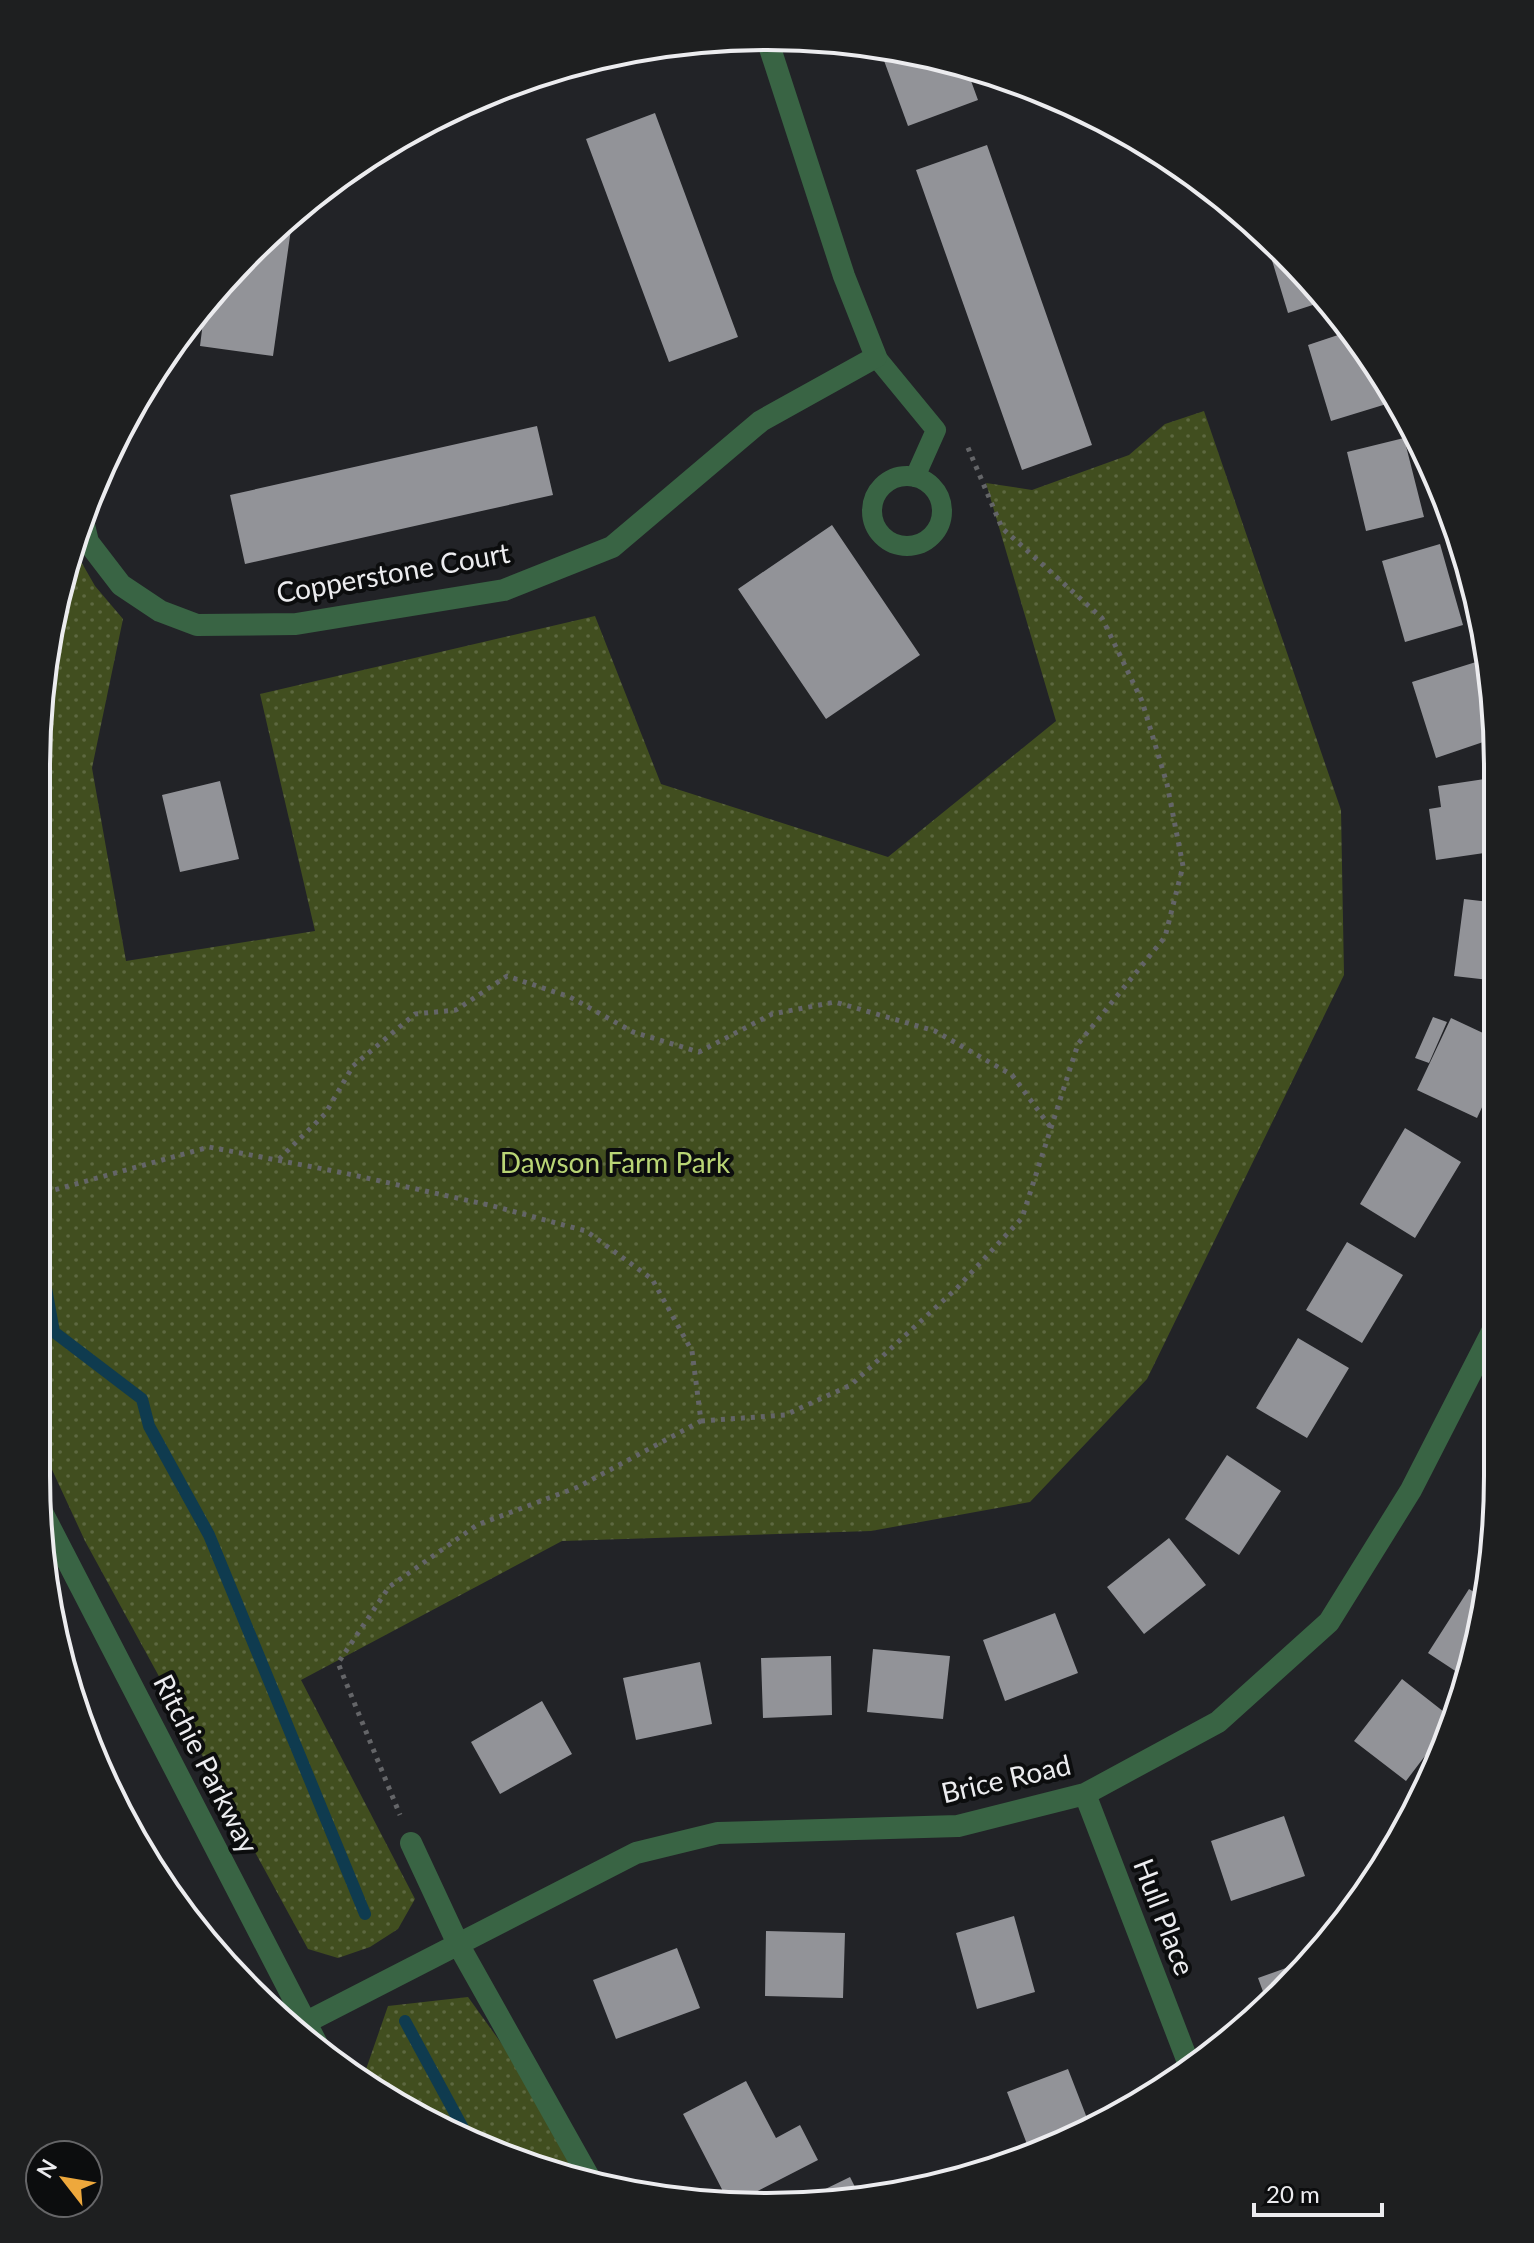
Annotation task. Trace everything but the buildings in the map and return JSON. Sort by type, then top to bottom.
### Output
[{"type":"street","points":[[771,50],[844,276],[876,357]]},
{"type":"street","name":"Copperstone Court","points":[[87,539],[121,585],[160,611],[197,625],[296,624],[504,590],[612,547],[761,421],[876,357]]},
{"type":"street","name":"Brice Road","points":[[304,2023],[636,1853],[718,1833],[958,1826],[1085,1794],[1218,1722],[1329,1622],[1411,1490],[1484,1347]]},
{"type":"street","name":"Ritchie Parkway","points":[[53,1534],[291,2012]]},
{"type":"street","name":"Hull Place","points":[[1085,1794],[1186,2057]]},
{"type":"street","points":[[411,1843],[458,1944],[585,2170]]},
{"type":"lane","points":[[876,357],[936,430],[915,477]]},
{"type":"path","points":[[411,1843],[338,1663],[389,1587],[477,1525],[578,1487],[701,1421],[785,1415],[851,1385],[957,1288],[1022,1218],[1078,1044],[1165,937],[1183,866],[1167,784],[1142,701],[1102,618],[1002,528]]},
{"type":"path","points":[[279,1159],[325,1114],[353,1066],[415,1014],[456,1010],[507,976],[570,997],[633,1032],[699,1052],[772,1014],[835,1002],[935,1031],[1012,1075],[1052,1130]]},
{"type":"path","points":[[50,1191],[209,1147],[279,1159],[493,1206],[586,1231],[652,1279],[692,1351],[701,1421]]},
{"type":"green space","name":"Dawson Farm Park","points":[[1204,411],[1341,810],[1344,975],[1147,1379],[1030,1502],[871,1531],[562,1541],[301,1680],[415,1899],[398,1929],[370,1947],[338,1958],[308,1949],[85,1541],[50,1465],[50,767],[56,673],[80,561],[95,586],[123,619],[92,768],[126,961],[315,931],[260,694],[595,616],[661,784],[888,857],[1056,721],[986,483],[1032,490],[1129,455],[1165,424]]},
{"type":"green space","points":[[468,1997],[540,2097],[576,2167],[450,2119],[366,2070],[388,2006]]},
{"type":"waterway","points":[[50,1310],[54,1332],[142,1399],[149,1426],[209,1535],[365,1914]]},
{"type":"waterway","points":[[405,2021],[461,2124]]}]
